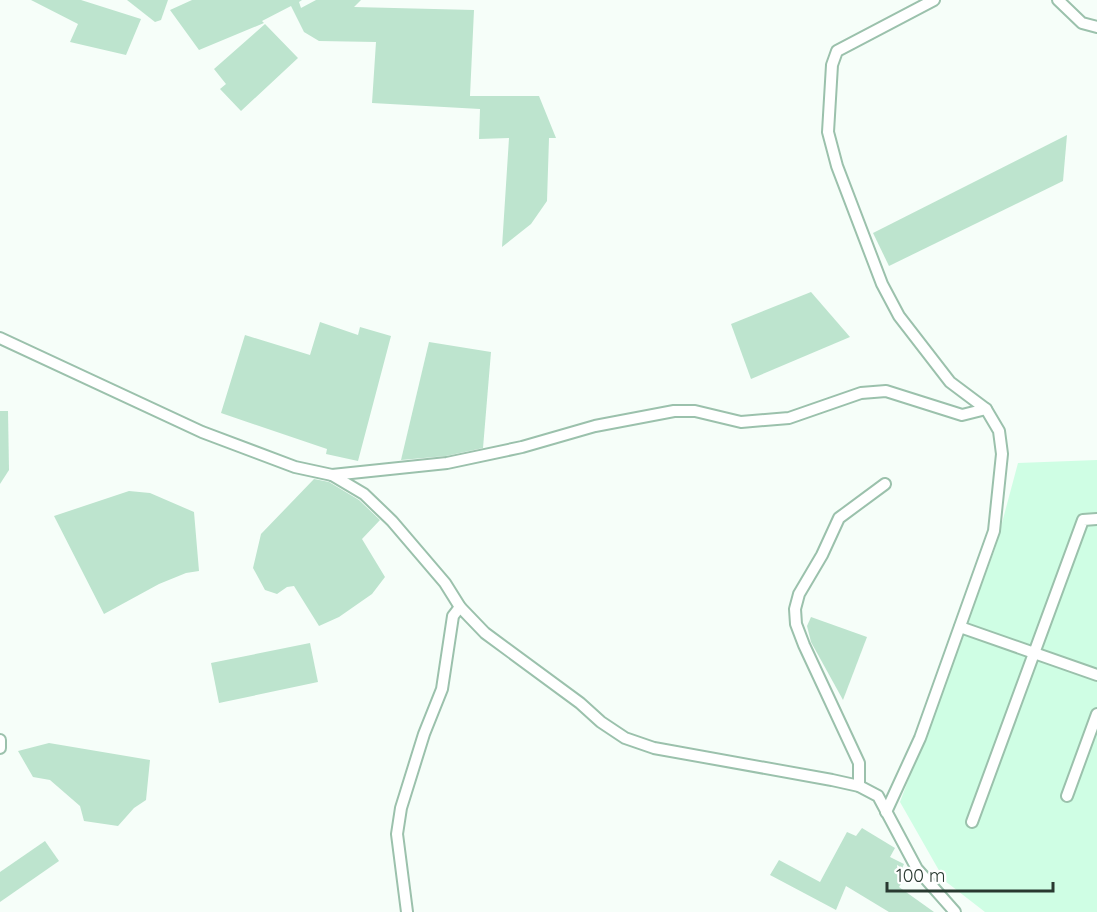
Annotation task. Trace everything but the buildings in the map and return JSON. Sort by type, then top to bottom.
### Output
[{"type":"street","points":[[886,812],[920,738],[994,531],[1002,454],[999,431],[986,409],[950,382],[898,316],[882,284],[837,166],[828,132],[831,65],[837,51],[934,0]]},
{"type":"street","points":[[1058,0],[1082,23],[1097,27]]},
{"type":"street","points":[[0,338],[202,432],[295,467],[332,475],[447,463],[522,447],[595,426],[674,411],[695,411],[741,422],[789,418],[861,393],[886,391],[962,415],[986,409]]},
{"type":"street","points":[[332,475],[364,494],[392,521],[445,583],[459,607],[485,633],[580,703],[601,722],[626,738],[654,748],[789,771],[859,786],[878,796],[917,869],[955,912]]},
{"type":"street","points":[[859,786],[860,763],[804,645],[796,624],[795,609],[798,594],[822,555],[839,518],[885,484]]},
{"type":"street","points":[[972,822],[1083,519],[1097,519]]},
{"type":"street","points":[[407,912],[397,834],[401,808],[424,734],[442,689],[453,616],[459,607]]},
{"type":"street","points":[[960,627],[1097,675]]},
{"type":"street","points":[[1067,796],[1097,714]]},
{"type":"street","points":[[0,740],[0,748]]},
{"type":"shaded area","points":[[1097,460],[1097,912],[985,912],[945,881],[900,802],[995,549],[1018,463]]}]
